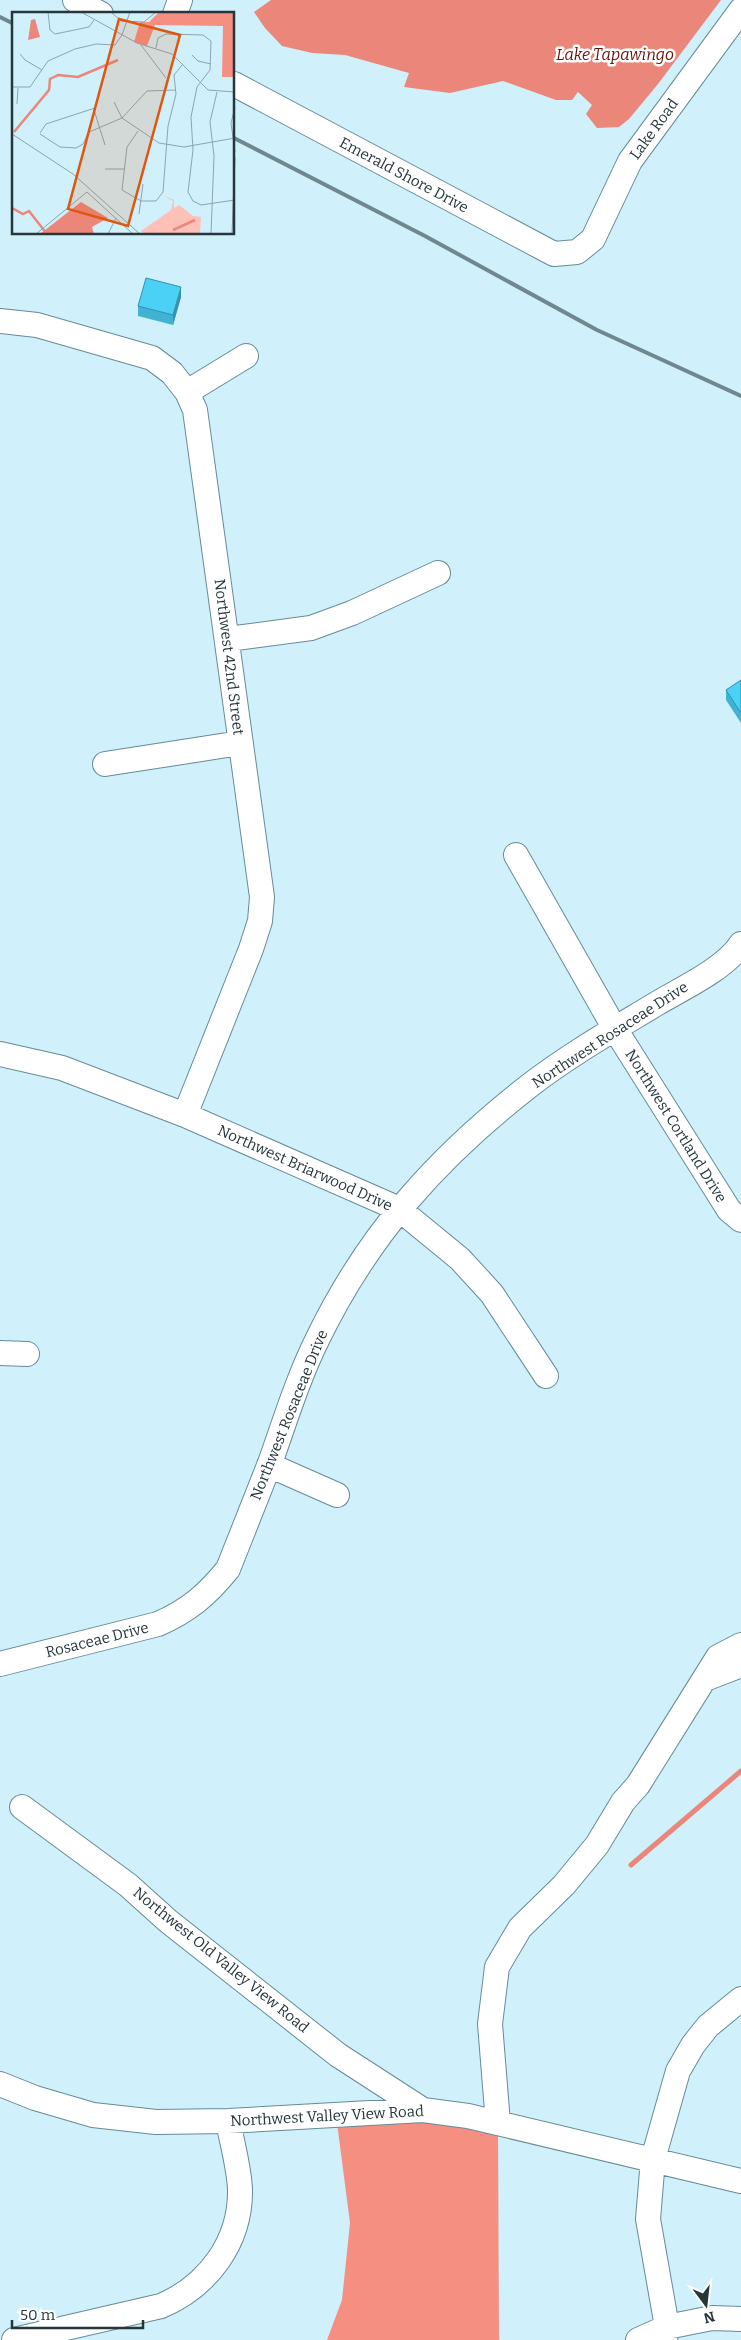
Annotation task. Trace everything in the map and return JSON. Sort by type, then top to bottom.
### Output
[{"type":"street","points":[[75,0],[97,12]]},
{"type":"street","points":[[176,12],[180,0]]},
{"type":"street","name":"Lake Road","points":[[577,252],[593,239],[630,161],[741,10]]},
{"type":"street","name":"Emerald Shore Drive","points":[[235,85],[554,254],[577,252]]},
{"type":"street","name":"Northwest 42nd Street","points":[[0,321],[37,325],[152,358],[172,373],[187,392],[195,410],[228,640],[240,743],[260,870],[262,897],[260,921],[185,1115]]},
{"type":"street","points":[[187,392],[246,356]]},
{"type":"street","points":[[228,640],[311,628],[352,613],[438,573]]},
{"type":"street","points":[[104,764],[240,743]]},
{"type":"street","name":"Northwest Cortland Drive","points":[[516,855],[615,1029],[728,1210],[741,1220]]},
{"type":"street","name":"Northwest Rosaceae Drive","points":[[191,1607],[201,1600],[228,1569],[298,1383],[318,1339],[343,1291],[399,1209],[431,1172],[483,1123],[531,1085],[615,1029],[704,976],[724,962],[741,944]]},
{"type":"street","name":"Northwest Briarwood Drive","points":[[0,1054],[62,1068],[185,1115],[399,1209],[460,1259],[492,1294],[546,1376]]},
{"type":"street","points":[[0,1353],[26,1354]]},
{"type":"street","points":[[269,1464],[337,1495]]},
{"type":"street","name":"Rosaceae Drive","points":[[0,1664],[133,1632],[158,1624],[191,1607]]},
{"type":"street","points":[[498,2123],[490,2024],[497,1967],[520,1928],[564,1885],[597,1844],[718,1657],[741,1645]]},
{"type":"street","points":[[705,1679],[741,1665]]},
{"type":"street","name":"Northwest Old Valley View Road","points":[[22,1807],[128,1885],[168,1921],[338,2055],[422,2110]]},
{"type":"street","points":[[666,2333],[648,2219],[653,2159],[678,2071],[693,2045],[708,2026],[741,1999]]},
{"type":"street","name":"Northwest Valley View Road","points":[[0,2084],[35,2098],[93,2115],[156,2122],[228,2121],[422,2110],[498,2123],[741,2181]]},
{"type":"street","points":[[14,2340],[161,2306],[181,2298],[199,2284],[219,2259],[232,2236],[239,2212],[240,2187],[228,2121]]},
{"type":"street","points":[[638,2340],[712,2318],[741,2319]]},
{"type":"shaded area","points":[[336,2115],[498,2123],[499,2340],[327,2340],[342,2300],[350,2223]]},
{"type":"water","name":"Lake Tapawingo","points":[[271,0],[721,0],[658,84],[629,119],[619,127],[597,128],[586,114],[592,105],[578,92],[572,100],[556,100],[503,81],[450,93],[404,87],[409,73],[345,55],[312,53],[282,46],[265,28],[254,12]]},
{"type":"building","points":[[146,278],[181,287],[173,315],[138,306]]},
{"type":"building","points":[[741,680],[741,713],[726,690]]},
{"type":"waterway","points":[[631,1865],[741,1771]]},
{"type":"railway","points":[[0,17],[12,23]]},
{"type":"railway","points":[[235,139],[425,236],[597,330],[741,396]]}]
